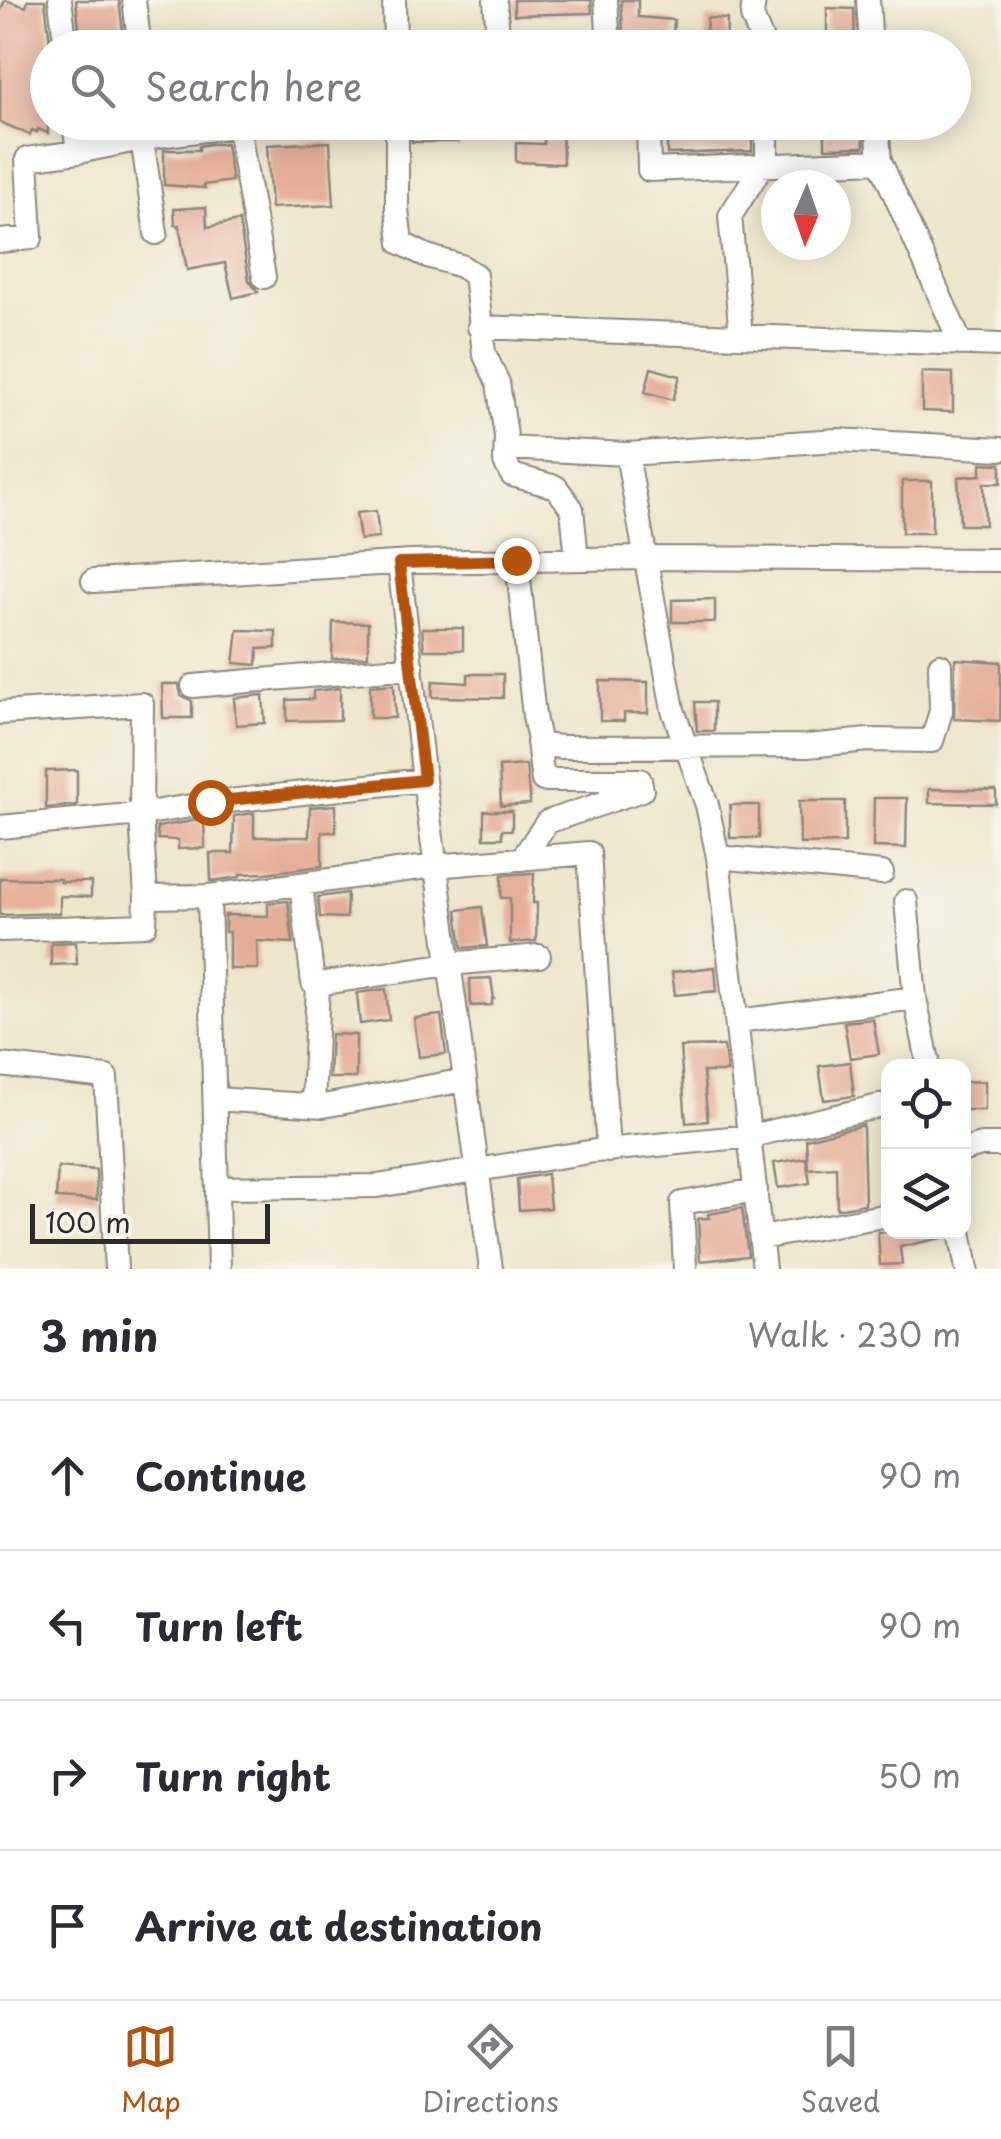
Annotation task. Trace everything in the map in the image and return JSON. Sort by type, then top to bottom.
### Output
[{"type":"street","points":[[60,0],[64,30]]},
{"type":"street","points":[[134,0],[138,30]]},
{"type":"street","points":[[394,0],[395,30]]},
{"type":"street","points":[[495,0],[497,30]]},
{"type":"street","points":[[606,0],[608,30]]},
{"type":"street","points":[[754,0],[752,16],[757,30]]},
{"type":"street","points":[[868,0],[870,30]]},
{"type":"street","points":[[76,140],[78,152]]},
{"type":"street","points":[[0,241],[30,238],[27,159],[78,152],[122,140]]},
{"type":"street","points":[[149,140],[156,233]]},
{"type":"street","points":[[240,140],[264,276]]},
{"type":"street","points":[[396,140],[401,243],[475,275],[484,354],[498,383],[504,408],[505,462],[512,475],[556,487],[572,509],[577,560]]},
{"type":"street","points":[[648,140],[649,170],[880,161]]},
{"type":"street","points":[[741,336],[730,216],[764,165],[766,140]]},
{"type":"street","points":[[878,140],[880,161],[962,344]]},
{"type":"street","points":[[479,327],[1001,345]]},
{"type":"street","points":[[506,448],[626,454],[837,440],[1001,449]]},
{"type":"street","points":[[626,454],[673,710],[707,805],[718,857],[764,1269]]},
{"type":"street","points":[[516,560],[543,780],[640,780],[642,790],[547,822],[522,858]]},
{"type":"street","points":[[92,582],[399,563],[516,560],[1001,560]]},
{"type":"street","points":[[399,563],[435,866],[491,1269]]},
{"type":"street","points":[[538,742],[562,747],[686,748],[932,741],[941,712],[940,665]]},
{"type":"street","points":[[193,686],[412,667]]},
{"type":"street","points":[[0,712],[142,704],[141,814],[146,898],[146,925],[0,930]]},
{"type":"street","points":[[0,827],[424,780]]},
{"type":"street","points":[[146,898],[209,896],[435,866],[589,853],[608,1150]]},
{"type":"street","points":[[718,857],[882,873]]},
{"type":"street","points":[[301,884],[313,983],[539,956]]},
{"type":"street","points":[[209,896],[220,1269]]},
{"type":"street","points":[[906,901],[915,998],[928,1059]]},
{"type":"street","points":[[314,1105],[318,984]]},
{"type":"street","points":[[738,1021],[915,998]]},
{"type":"street","points":[[0,1065],[106,1078],[116,1269]]},
{"type":"street","points":[[215,1099],[323,1106],[465,1080]]},
{"type":"street","points":[[218,1188],[377,1186],[608,1150],[751,1136],[881,1106]]},
{"type":"street","points":[[968,1149],[1001,1145]]},
{"type":"street","points":[[685,1269],[682,1203],[756,1190]]},
{"type":"street","points":[[761,1238],[881,1216]]},
{"type":"street","points":[[961,1239],[967,1269]]},
{"type":"building","points":[[5,0],[26,7],[28,0],[45,0],[49,30],[30,30],[30,135],[0,122],[0,12]]},
{"type":"building","points":[[76,0],[119,0],[123,30],[79,30]]},
{"type":"building","points":[[514,0],[591,0],[592,13],[514,15]]},
{"type":"building","points":[[621,0],[638,0],[638,17],[674,20],[673,30],[623,30]]},
{"type":"building","points":[[827,8],[854,9],[855,30],[827,30]]},
{"type":"building","points":[[707,18],[727,19],[727,30],[706,30]]},
{"type":"building","points":[[412,140],[459,140],[459,142]]},
{"type":"building","points":[[544,140],[562,140],[563,164],[516,162],[516,143],[544,144]]},
{"type":"building","points":[[667,140],[752,140],[752,151],[667,154]]},
{"type":"building","points":[[825,140],[864,140],[864,147],[825,148]]},
{"type":"building","points":[[330,142],[334,205],[271,208],[267,145]]},
{"type":"building","points":[[226,144],[232,181],[204,185],[205,188],[164,185],[164,150],[199,150],[199,146]]},
{"type":"building","points":[[206,207],[207,227],[239,221],[249,280],[258,292],[233,298],[225,263],[187,270],[174,209]]},
{"type":"building","points":[[651,368],[680,376],[673,400],[645,392]]},
{"type":"building","points":[[922,372],[953,373],[953,412],[922,411]]},
{"type":"building","points":[[981,463],[1001,464],[1001,483],[984,483],[985,525],[960,525],[958,477],[981,475]]},
{"type":"building","points":[[902,481],[932,481],[932,533],[902,533]]},
{"type":"building","points":[[376,511],[379,538],[360,540],[356,513]]},
{"type":"building","points":[[715,599],[715,622],[672,622],[672,600]]},
{"type":"building","points":[[333,622],[368,623],[368,656],[332,659]]},
{"type":"building","points":[[422,628],[463,628],[463,650],[424,650]]},
{"type":"building","points":[[238,630],[276,631],[276,648],[258,649],[257,665],[234,663]]},
{"type":"building","points":[[955,659],[1001,662],[1000,721],[954,719]]},
{"type":"building","points":[[468,674],[503,674],[503,698],[432,697],[433,681],[468,683]]},
{"type":"building","points":[[600,681],[648,682],[648,713],[624,713],[624,721],[600,721]]},
{"type":"building","points":[[162,684],[179,684],[181,695],[192,701],[192,718],[163,718]]},
{"type":"building","points":[[394,684],[395,718],[370,718],[370,686]]},
{"type":"building","points":[[340,688],[340,720],[287,721],[287,700],[313,699],[313,691]]},
{"type":"building","points":[[263,695],[265,723],[236,725],[234,698]]},
{"type":"building","points":[[695,702],[714,702],[714,731],[697,731]]},
{"type":"building","points":[[526,765],[530,804],[501,806],[499,767]]},
{"type":"building","points":[[77,770],[77,805],[46,808],[46,771]]},
{"type":"building","points":[[929,789],[996,790],[996,804],[929,803]]},
{"type":"building","points":[[874,798],[907,798],[906,848],[873,847]]},
{"type":"building","points":[[799,801],[845,801],[845,843],[800,844]]},
{"type":"building","points":[[336,805],[336,832],[322,832],[322,866],[240,874],[211,881],[210,853],[233,853],[234,816],[254,813],[254,837],[309,837],[310,807]]},
{"type":"building","points":[[730,805],[759,805],[759,838],[730,838]]},
{"type":"building","points":[[484,811],[512,811],[512,830],[502,830],[502,838],[484,838]]},
{"type":"building","points":[[204,819],[205,848],[178,849],[178,840],[158,839],[157,827]]},
{"type":"building","points":[[534,873],[536,941],[510,943],[510,898],[501,898],[502,875]]},
{"type":"building","points":[[0,878],[91,882],[91,897],[60,896],[60,913],[0,915]]},
{"type":"building","points":[[347,893],[346,918],[320,917],[318,897]]},
{"type":"building","points":[[288,901],[293,943],[257,941],[258,969],[229,969],[225,915],[268,916],[268,903]]},
{"type":"building","points":[[482,907],[487,946],[462,948],[457,910]]},
{"type":"building","points":[[76,942],[77,964],[51,965],[51,943]]},
{"type":"building","points":[[715,967],[717,991],[675,995],[672,972]]},
{"type":"building","points":[[491,978],[492,1005],[471,1006],[470,979]]},
{"type":"building","points":[[386,989],[389,1020],[360,1024],[357,993]]},
{"type":"building","points":[[441,1015],[446,1054],[419,1057],[414,1018]]},
{"type":"building","points":[[873,1019],[879,1054],[850,1058],[844,1022]]},
{"type":"building","points":[[331,1034],[356,1035],[356,1078],[329,1078]]},
{"type":"building","points":[[724,1046],[727,1072],[703,1072],[708,1121],[686,1123],[680,1047]]},
{"type":"building","points":[[850,1062],[854,1096],[824,1100],[819,1066]]},
{"type":"building","points":[[985,1081],[985,1110],[971,1110],[971,1082]]},
{"type":"building","points":[[863,1125],[865,1204],[837,1209],[836,1167],[808,1169],[806,1139]]},
{"type":"building","points":[[806,1158],[810,1183],[778,1188],[774,1163]]},
{"type":"building","points":[[58,1167],[96,1170],[97,1200],[56,1198]]},
{"type":"building","points":[[547,1174],[550,1208],[519,1210],[517,1179]]},
{"type":"building","points":[[742,1208],[748,1256],[700,1261],[698,1219]]},
{"type":"building","points":[[878,1232],[881,1239],[937,1239],[900,1247],[902,1264],[880,1265]]},
{"type":"route","points":[[210,802],[424,780],[399,563],[516,560]]}]
